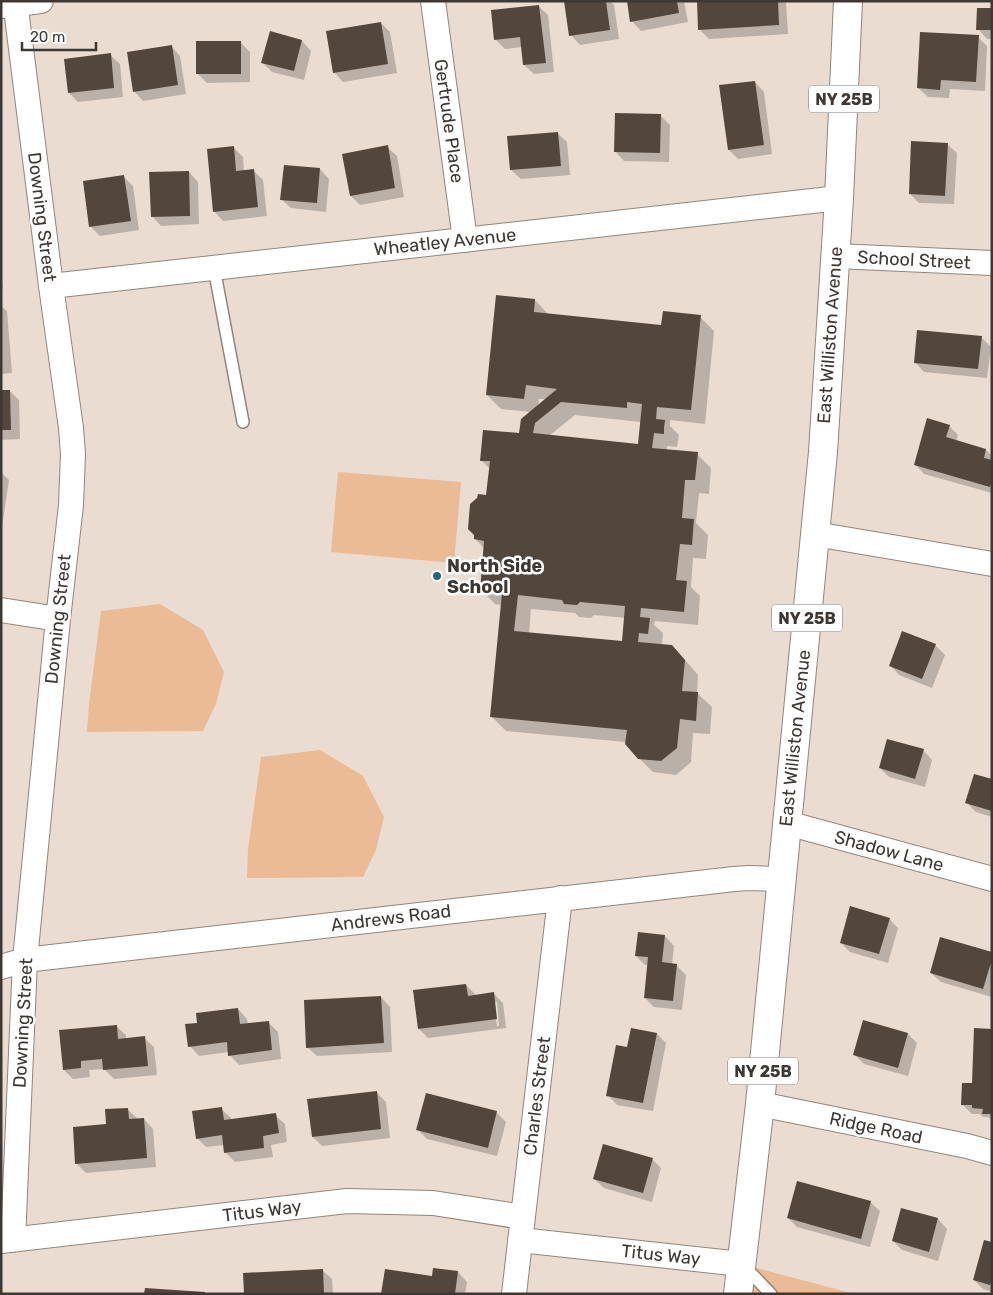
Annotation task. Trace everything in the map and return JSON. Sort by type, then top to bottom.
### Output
[{"type":"main road","name":"East Williston Avenue","points":[[738,1294],[760,1104],[823,442],[836,256],[848,1]]},
{"type":"street","points":[[10,4],[40,1]]},
{"type":"street","name":"Gertrude Place","points":[[433,1],[465,240]]},
{"type":"street","name":"Downing Street","points":[[7,1241],[25,960],[71,505],[73,454],[71,428],[10,4]]},
{"type":"street","name":"Wheatley Avenue","points":[[51,286],[839,198]]},
{"type":"street","name":"School Street","points":[[836,256],[992,263]]},
{"type":"street","points":[[815,534],[992,564]]},
{"type":"street","points":[[1,610],[58,619]]},
{"type":"street","name":"Shadow Lane","points":[[787,823],[992,879]]},
{"type":"street","name":"Andrews Road","points":[[1,967],[25,960],[560,898],[734,879],[782,879]]},
{"type":"street","name":"Charles Street","points":[[514,1294],[560,898]]},
{"type":"street","name":"Ridge Road","points":[[760,1104],[967,1146],[992,1153]]},
{"type":"street","name":"Titus Way","points":[[7,1241],[347,1201],[433,1203],[522,1228],[741,1264]]},
{"type":"lane","points":[[214,268],[243,422]]},
{"type":"lane","points":[[741,1264],[771,1294]]},
{"type":"shaded area","points":[[338,472],[461,482],[454,563],[331,552]]},
{"type":"shaded area","points":[[160,604],[203,630],[224,672],[216,704],[203,731],[87,732],[101,611]]},
{"type":"shaded area","points":[[320,750],[363,776],[384,817],[376,850],[363,877],[247,878],[248,849],[261,757]]},
{"type":"shaded area","points":[[741,1264],[855,1294],[738,1294]]},
{"type":"building","points":[[564,1],[606,1],[610,30],[569,36]]},
{"type":"building","points":[[627,1],[677,1],[679,13],[630,22]]},
{"type":"building","points":[[697,1],[778,1],[779,25],[698,30]]},
{"type":"building","points":[[539,5],[546,63],[523,65],[520,37],[494,40],[491,10]]},
{"type":"building","points":[[977,8],[992,8],[992,30],[976,30]]},
{"type":"building","points":[[381,22],[388,64],[333,73],[326,31]]},
{"type":"building","points":[[270,31],[302,40],[294,71],[261,63]]},
{"type":"building","points":[[920,32],[979,35],[976,82],[941,80],[940,90],[917,88]]},
{"type":"building","points":[[196,41],[241,41],[241,74],[196,74]]},
{"type":"building","points":[[172,45],[178,85],[133,92],[127,52]]},
{"type":"building","points":[[111,53],[114,88],[68,93],[64,59]]},
{"type":"building","points":[[755,81],[764,145],[728,150],[719,85]]},
{"type":"building","points":[[615,113],[661,114],[660,153],[614,152]]},
{"type":"building","points":[[558,132],[561,166],[510,170],[507,136]]},
{"type":"building","points":[[911,141],[948,143],[945,196],[909,194]]},
{"type":"building","points":[[388,145],[395,188],[350,196],[342,154]]},
{"type":"building","points":[[234,146],[236,171],[254,169],[258,207],[213,212],[207,149]]},
{"type":"building","points":[[284,165],[320,168],[317,203],[280,200]]},
{"type":"building","points":[[189,171],[190,216],[151,217],[149,172]]},
{"type":"building","points":[[124,175],[131,221],[89,227],[83,181]]},
{"type":"building","points":[[496,295],[535,299],[534,312],[661,325],[663,311],[701,315],[691,410],[657,407],[656,419],[665,420],[664,434],[654,433],[652,448],[698,452],[695,480],[685,480],[682,518],[694,519],[692,545],[680,544],[676,580],[687,581],[684,612],[641,608],[640,617],[650,618],[648,634],[639,633],[638,642],[672,645],[685,660],[682,691],[698,692],[696,721],[680,719],[677,748],[661,761],[638,759],[625,744],[627,730],[490,717],[502,593],[480,591],[484,541],[474,539],[474,535],[468,529],[470,504],[477,498],[478,494],[486,495],[490,461],[480,461],[483,430],[519,433],[521,419],[557,389],[526,385],[524,399],[486,395]],"holes":[[[561,402],[627,408],[627,402],[642,404],[638,444],[533,433],[535,423]],[[518,595],[562,600],[564,604],[577,605],[580,602],[625,606],[622,641],[514,631]]]},
{"type":"building","points":[[917,330],[982,336],[978,369],[914,363]]},
{"type":"building","points":[[1,390],[10,390],[11,430],[1,430]]},
{"type":"building","points":[[927,418],[950,425],[946,437],[986,449],[984,458],[992,460],[990,487],[914,465]]},
{"type":"building","points":[[902,631],[936,644],[922,679],[889,666]]},
{"type":"building","points":[[887,739],[924,749],[915,779],[879,768]]},
{"type":"building","points":[[974,774],[992,779],[992,811],[965,803]]},
{"type":"building","points":[[850,906],[890,918],[879,954],[840,943]]},
{"type":"building","points":[[638,932],[665,935],[662,962],[677,964],[673,1001],[644,998],[648,957],[635,956]]},
{"type":"building","points":[[940,937],[992,952],[992,959],[983,989],[930,973]]},
{"type":"building","points":[[466,984],[468,996],[494,992],[497,1019],[418,1029],[413,990]]},
{"type":"building","points":[[381,996],[384,1043],[306,1048],[304,1000]]},
{"type":"building","points":[[238,1008],[240,1024],[269,1021],[272,1050],[228,1056],[227,1042],[188,1047],[185,1024],[197,1023],[196,1013]]},
{"type":"building","points":[[863,1020],[908,1033],[898,1068],[853,1055]]},
{"type":"building","points":[[117,1025],[118,1039],[145,1036],[148,1066],[103,1070],[102,1059],[81,1061],[81,1068],[63,1070],[59,1030]]},
{"type":"building","points":[[631,1028],[657,1033],[643,1103],[606,1096],[616,1045],[627,1047]]},
{"type":"building","points":[[974,1028],[992,1029],[992,1114],[982,1114],[983,1109],[972,1108],[972,1105],[961,1105],[962,1083],[972,1083]]},
{"type":"building","points":[[377,1091],[381,1129],[312,1137],[307,1099]]},
{"type":"building","points":[[426,1093],[497,1111],[488,1148],[416,1130]]},
{"type":"building","points":[[222,1107],[224,1120],[276,1113],[279,1133],[263,1136],[264,1148],[224,1153],[222,1135],[196,1139],[192,1111]]},
{"type":"building","points":[[128,1108],[129,1119],[144,1118],[147,1158],[75,1164],[73,1127],[106,1124],[105,1109]]},
{"type":"building","points":[[603,1144],[653,1158],[643,1193],[593,1179]]},
{"type":"building","points":[[797,1181],[871,1201],[861,1239],[787,1218]]},
{"type":"building","points":[[901,1208],[938,1218],[929,1252],[892,1241]]},
{"type":"building","points":[[984,1240],[992,1242],[992,1279],[990,1285],[973,1280]]},
{"type":"building","points":[[433,1268],[458,1271],[455,1294],[381,1294],[385,1269],[432,1276]]},
{"type":"building","points":[[323,1269],[324,1294],[244,1294],[243,1273]]},
{"type":"building","points":[[145,1288],[205,1292],[205,1294],[144,1294]]},
{"type":"place","name":"North Side School","points":[[437,576]]}]
